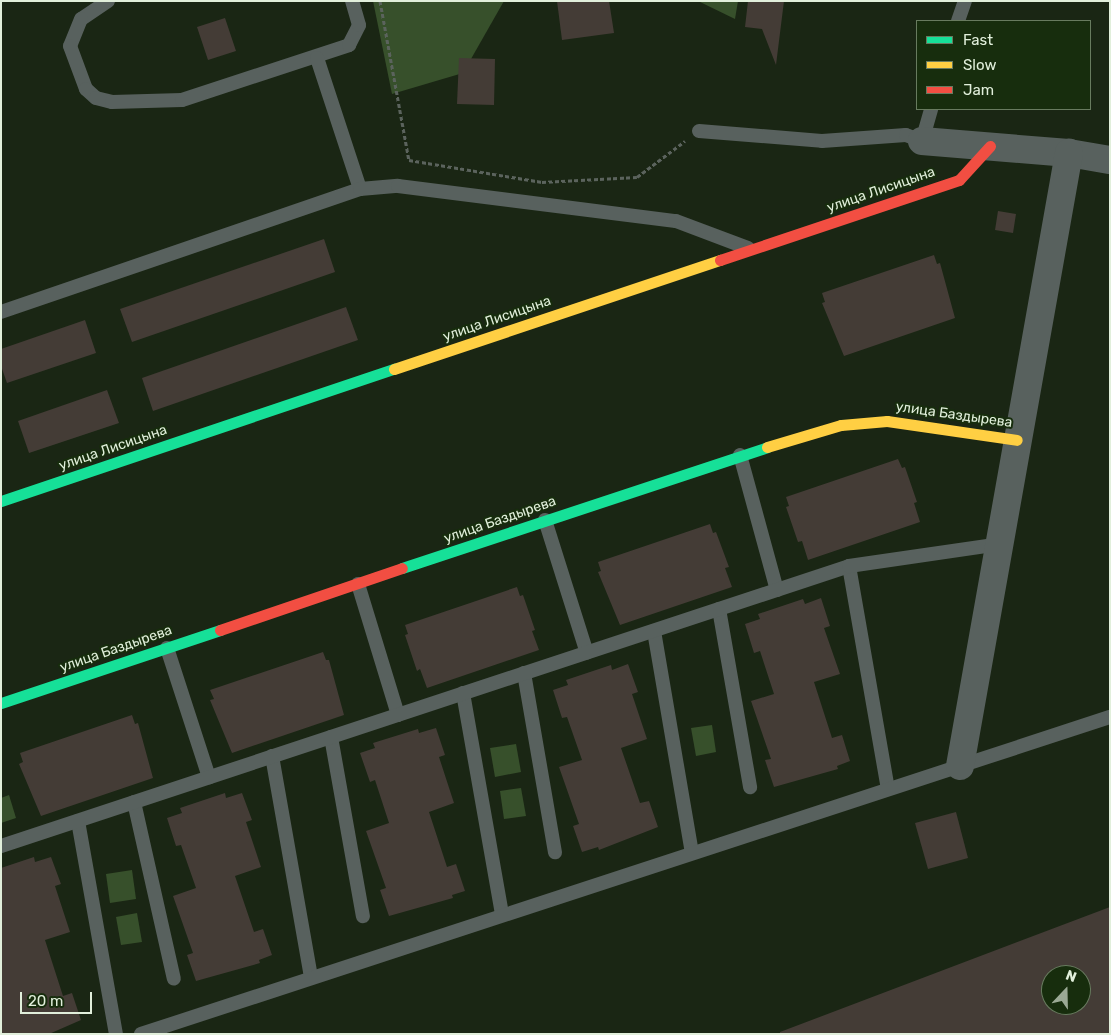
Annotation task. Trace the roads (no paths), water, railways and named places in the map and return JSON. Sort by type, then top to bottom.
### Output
[{"type":"street","points":[[922,141],[1069,153],[1110,160]]},
{"type":"street","name":"улица Лисицына","points":[[1,501],[959,180],[990,146]]},
{"type":"street","points":[[960,766],[1069,153]]},
{"type":"street","name":"улица Баздырева","points":[[1,704],[740,455],[841,425],[887,421],[1018,440]]},
{"type":"lane","points":[[108,1],[81,19],[70,46],[86,89],[96,98],[112,102],[182,100],[317,58],[349,45],[356,36],[359,25],[352,1]]},
{"type":"lane","points":[[958,20],[965,1]]},
{"type":"lane","points":[[317,58],[360,189]]},
{"type":"lane","points":[[699,131],[822,140],[906,135],[922,141],[931,110]]},
{"type":"lane","points":[[1,312],[360,189],[398,186],[676,221],[751,250]]},
{"type":"lane","points":[[740,455],[777,590]]},
{"type":"lane","points":[[545,520],[587,653]]},
{"type":"lane","points":[[1,846],[849,566],[999,544]]},
{"type":"lane","points":[[849,566],[888,789]]},
{"type":"lane","points":[[358,584],[398,715]]},
{"type":"lane","points":[[718,609],[750,787]]},
{"type":"lane","points":[[654,630],[692,853]]},
{"type":"lane","points":[[167,648],[208,777]]},
{"type":"lane","points":[[524,673],[555,852]]},
{"type":"lane","points":[[463,693],[502,915]]},
{"type":"lane","points":[[141,1034],[1110,717]]},
{"type":"lane","points":[[331,737],[363,916]]},
{"type":"lane","points":[[272,756],[310,978]]},
{"type":"lane","points":[[134,802],[174,979]]},
{"type":"lane","points":[[78,820],[116,1034]]}]
